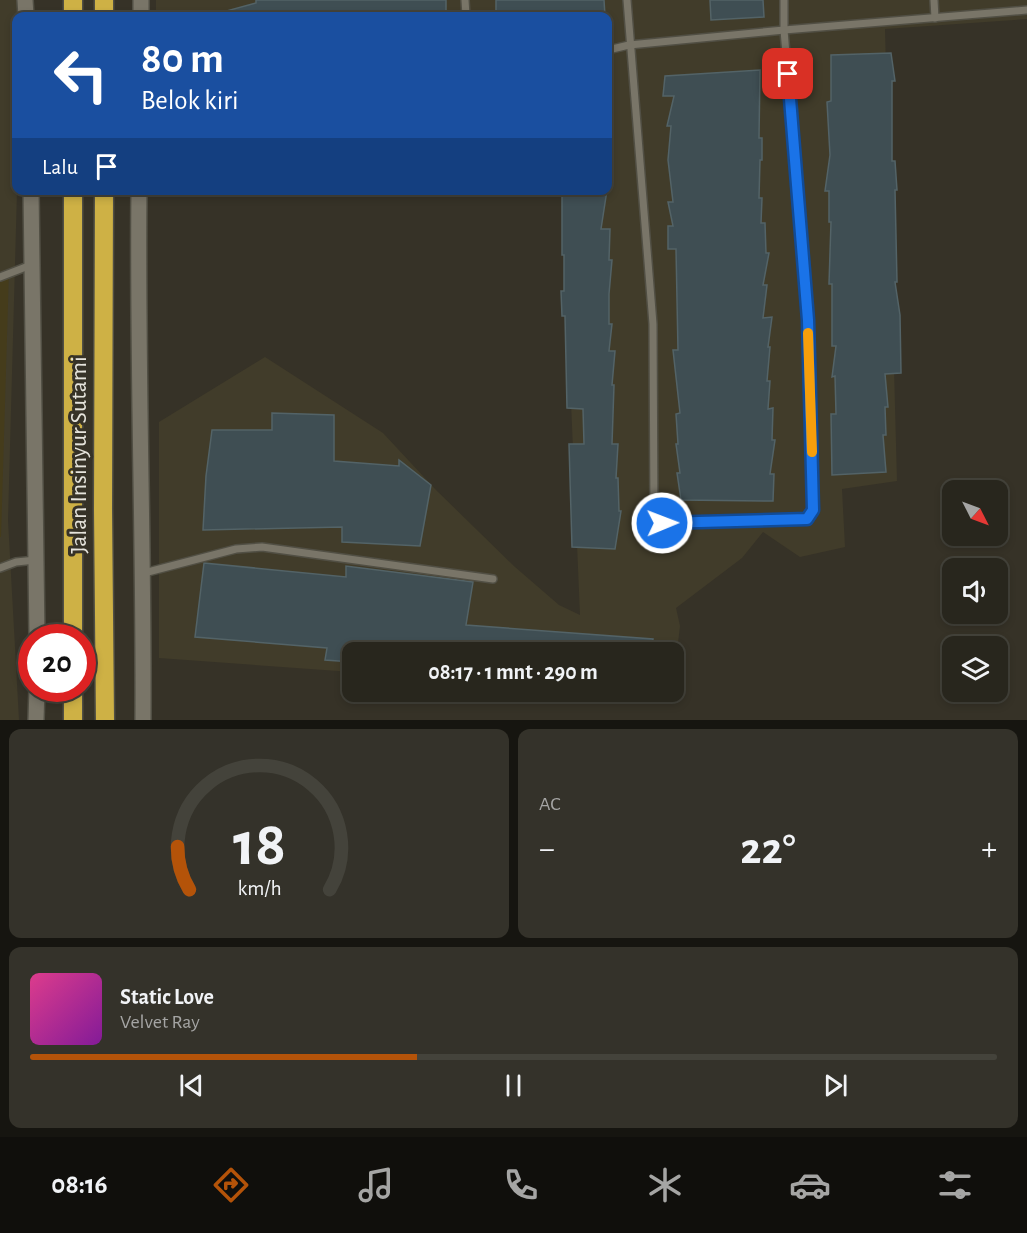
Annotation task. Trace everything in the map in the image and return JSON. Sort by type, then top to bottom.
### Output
[{"type":"highway","name":"Jalan Insinyur Sutami","points":[[73,195],[73,624]]},
{"type":"highway","name":"Jalan Insinyur Sutami","points":[[104,195],[105,720]]},
{"type":"highway","points":[[73,702],[73,720]]},
{"type":"street","points":[[31,195],[34,264],[37,624]]},
{"type":"street","points":[[139,195],[138,266],[144,573],[143,720]]},
{"type":"street","points":[[36,720],[37,702]]},
{"type":"lane","points":[[627,0],[653,324],[654,514],[662,523],[807,519],[813,510],[808,320],[783,0]]},
{"type":"lane","points":[[934,0],[935,18]]},
{"type":"lane","points":[[612,49],[629,45],[784,30],[1027,10]]},
{"type":"lane","points":[[0,277],[34,264]]},
{"type":"lane","points":[[144,573],[236,549],[262,547],[493,579]]},
{"type":"lane","points":[[0,568],[16,562],[36,560]]},
{"type":"shaded area","points":[[0,0],[20,0],[20,12],[12,12],[12,195],[17,195],[8,520],[19,720],[0,720]]},
{"type":"shaded area","points":[[156,0],[1027,0],[1027,19],[885,29],[897,481],[842,489],[845,547],[800,557],[763,532],[742,558],[676,608],[680,626],[678,642],[342,642],[342,671],[159,658],[159,422],[265,357],[383,433],[436,490],[515,567],[559,605],[580,615],[569,355],[566,195],[612,195],[612,12],[156,12]]},
{"type":"shaded area","points":[[9,270],[1,537],[0,537],[0,274]]},
{"type":"building","points":[[256,0],[446,0],[446,12],[223,12],[256,3]]},
{"type":"building","points":[[496,0],[604,0],[605,12],[496,12]]},
{"type":"building","points":[[710,0],[763,0],[764,17],[711,20]]},
{"type":"building","points":[[891,53],[895,81],[892,81],[892,161],[895,161],[897,190],[895,190],[897,282],[895,282],[900,315],[901,373],[885,374],[888,407],[885,407],[886,435],[883,435],[886,472],[832,475],[831,414],[836,414],[835,376],[832,377],[836,346],[832,346],[832,284],[829,284],[831,222],[829,222],[829,191],[825,191],[830,155],[827,102],[831,101],[831,55]]},
{"type":"building","points":[[760,70],[759,138],[762,138],[762,160],[760,160],[759,198],[762,198],[761,223],[765,223],[766,253],[769,253],[763,285],[767,285],[763,318],[772,317],[767,381],[770,381],[768,409],[773,408],[772,440],[775,440],[770,474],[774,474],[773,501],[681,500],[676,444],[678,444],[676,414],[680,413],[673,350],[678,350],[676,249],[668,249],[668,226],[673,226],[668,202],[673,202],[668,160],[671,126],[667,126],[674,96],[663,96],[665,76]]},
{"type":"building","points":[[562,195],[606,195],[601,229],[610,229],[609,260],[612,260],[609,324],[612,324],[609,351],[615,351],[612,385],[614,385],[612,444],[618,444],[616,478],[618,478],[619,511],[621,511],[615,549],[572,547],[569,444],[584,444],[583,409],[567,408],[565,316],[562,316],[561,291],[564,291],[564,255],[562,255]]},
{"type":"building","points":[[272,413],[334,415],[334,461],[399,466],[399,460],[431,485],[420,546],[342,542],[342,527],[203,530],[206,476],[212,430],[272,430]]},
{"type":"building","points":[[204,563],[346,577],[346,566],[473,582],[466,625],[653,639],[653,642],[342,642],[342,661],[325,660],[327,648],[195,637]]},
{"type":"slow traffic","points":[[808,333],[812,452]]},
{"type":"route","points":[[662,523],[807,519],[813,510],[808,320],[788,74]]}]
